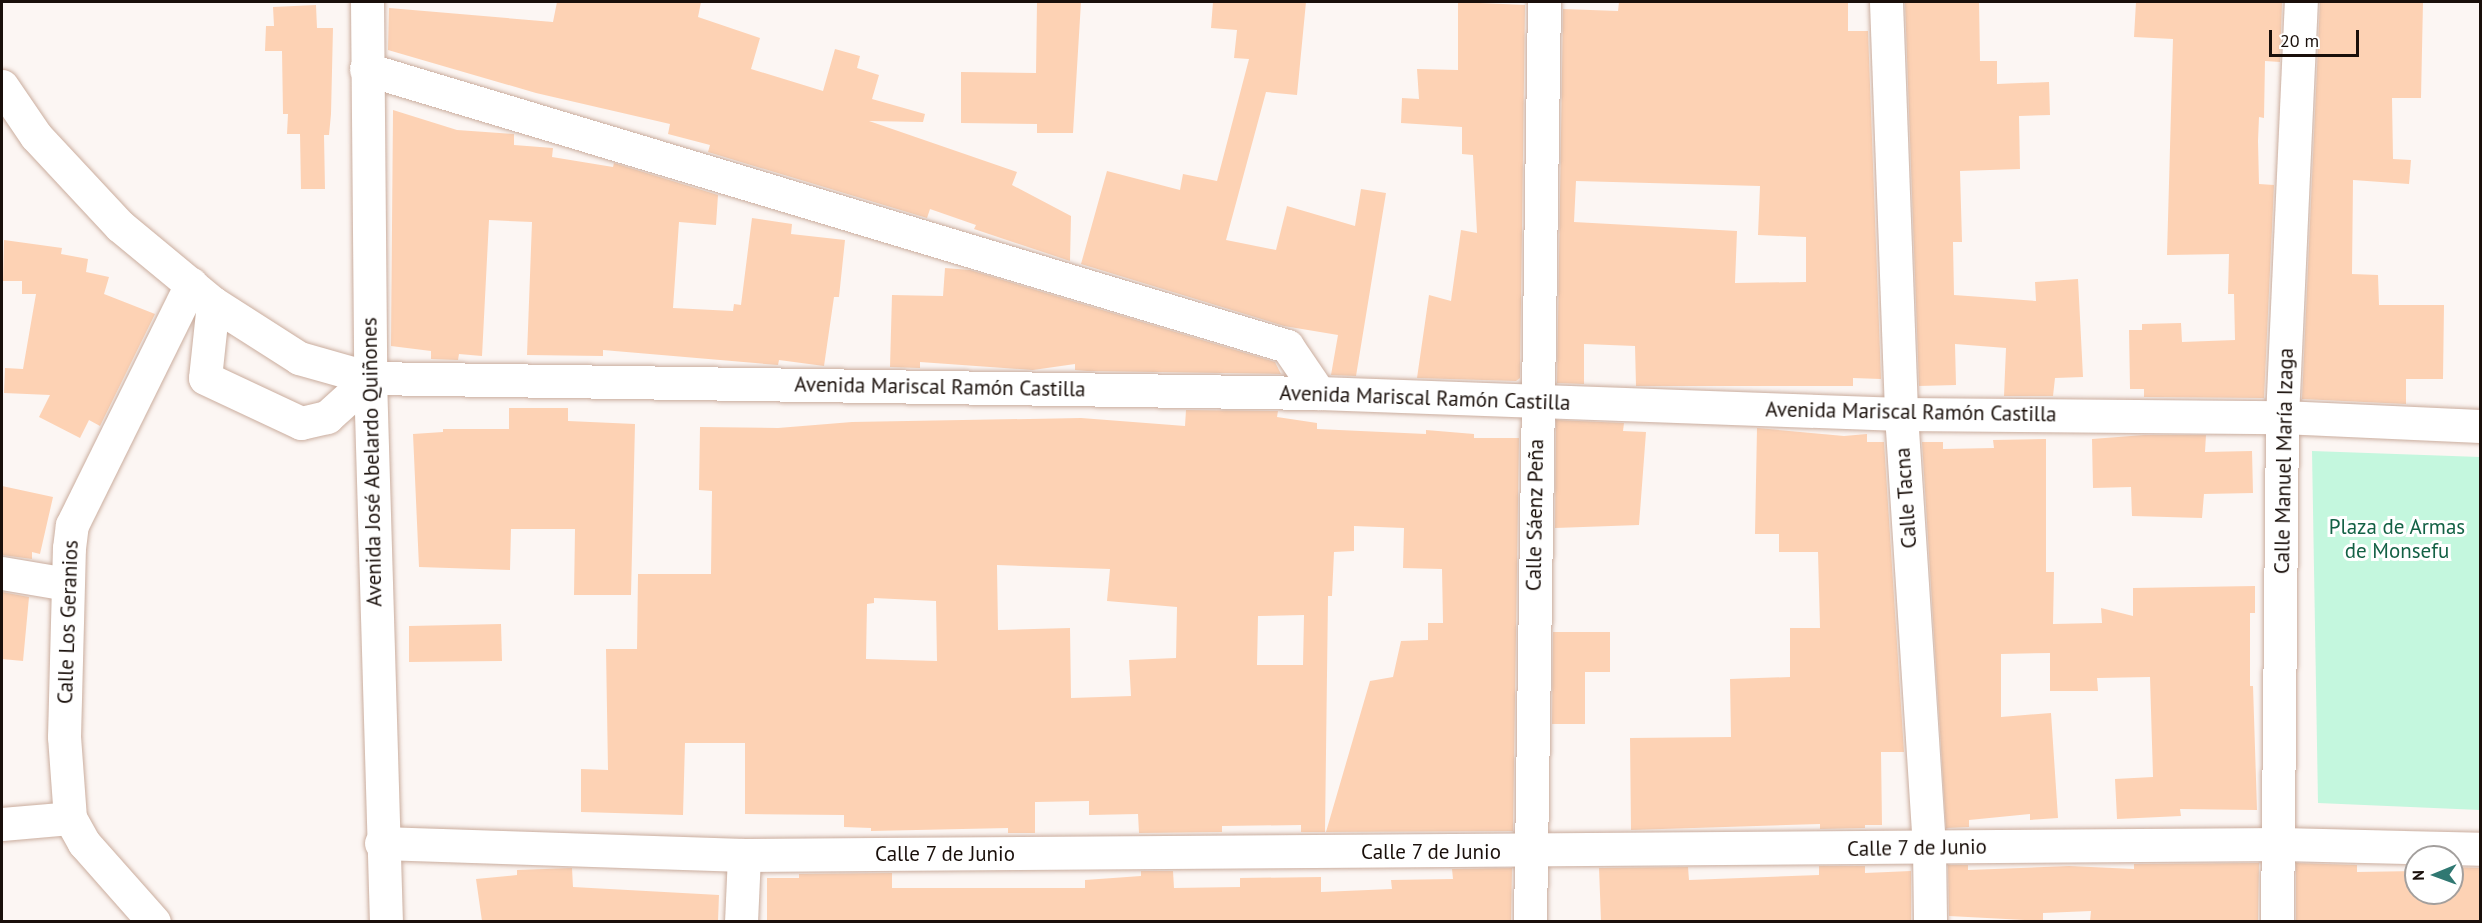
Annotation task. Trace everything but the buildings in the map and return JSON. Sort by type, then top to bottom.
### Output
[{"type":"street","name":"Avenida José Abelardo Quiñones","points":[[367,2],[370,378],[381,843],[386,921]]},
{"type":"street","name":"Calle Sáenz Peña","points":[[1530,921],[1536,403],[1544,2]]},
{"type":"street","name":"Calle Tacna","points":[[1887,2],[1901,414],[1929,848],[1930,921]]},
{"type":"street","name":"Calle Manuel María Izaga","points":[[2277,921],[2281,844],[2283,417],[2301,2]]},
{"type":"street","points":[[366,69],[1287,346],[1319,393]]},
{"type":"street","name":"Avenida Mariscal Ramón Castilla","points":[[2,86],[36,136],[120,226],[202,294],[299,358],[370,378],[1319,393],[1536,403],[1901,414],[2283,417],[2481,426]]},
{"type":"street","points":[[202,294],[205,378],[301,423],[327,417],[370,378]]},
{"type":"street","name":"Calle Los Geranios","points":[[154,921],[84,843],[70,818],[64,737],[67,584],[72,525],[202,294]]},
{"type":"street","points":[[2,573],[67,584]]},
{"type":"street","points":[[2,824],[70,818]]},
{"type":"street","name":"Calle 7 de Junio","points":[[381,843],[744,855],[2281,844],[2481,849]]},
{"type":"street","points":[[741,921],[744,855]]},
{"type":"green space","name":"Plaza de Armas de Monsefu","points":[[2312,451],[2480,457],[2480,810],[2318,803]]}]
